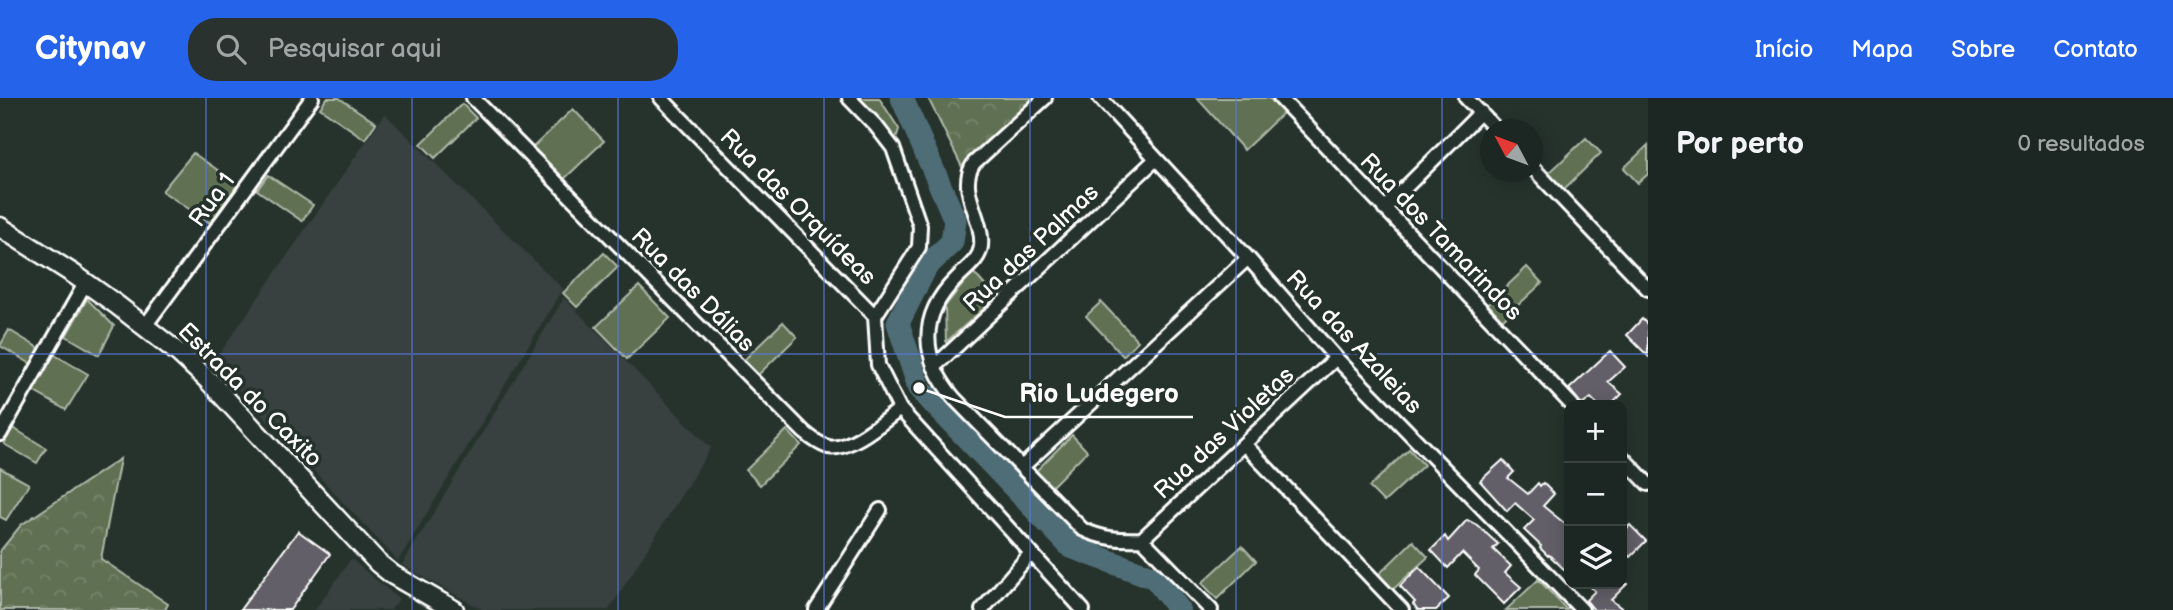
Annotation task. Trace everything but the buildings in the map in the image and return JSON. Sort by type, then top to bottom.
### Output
[{"type":"main road","name":"Estrada do Caxito","points":[[3,227],[86,282],[145,326],[208,380],[378,563],[393,575],[454,610]]},
{"type":"street","name":"Rua 1","points":[[145,326],[312,98]]},
{"type":"street","name":"Rua das Orquídeas","points":[[661,98],[875,316]]},
{"type":"street","points":[[849,98],[876,125],[893,148],[920,232],[919,247],[875,316],[878,365],[900,409],[1083,610]]},
{"type":"street","points":[[1045,98],[974,163],[968,174],[981,247],[976,260],[943,292],[933,311],[928,327],[928,341],[934,367],[939,379],[954,398],[1082,529],[1112,539],[1142,538],[1211,610]]},
{"type":"street","name":"Rua das Azaleias","points":[[1100,98],[1336,358],[1582,610]]},
{"type":"street","name":"Rua dos Tamarindos","points":[[1280,98],[1568,400]]},
{"type":"street","points":[[1466,98],[1487,119]]},
{"type":"street","name":"Rua das Dálias","points":[[476,99],[794,423],[815,441],[826,446],[844,445],[862,436],[900,409]]},
{"type":"street","points":[[1384,209],[1481,113]]},
{"type":"street","name":"Rua das Palmas","points":[[934,367],[1156,159]]},
{"type":"street","points":[[1543,179],[1648,289]]},
{"type":"street","points":[[1022,467],[1248,258]]},
{"type":"street","points":[[0,434],[86,282]]},
{"type":"street","name":"Rua das Violetas","points":[[1142,538],[1336,358]]},
{"type":"street","points":[[1244,444],[1402,610]]},
{"type":"street","points":[[1627,462],[1648,484]]},
{"type":"street","points":[[816,610],[880,510]]},
{"type":"street","points":[[982,610],[1031,553]]},
{"type":"shaded area","points":[[385,114],[563,289],[398,561],[213,363]]},
{"type":"shaded area","points":[[564,298],[711,448],[609,610],[483,610],[402,565]]},
{"type":"shaded area","points":[[351,559],[399,599],[391,610],[315,610]]},
{"type":"green space","points":[[327,98],[339,98],[376,123],[365,139],[320,108]]},
{"type":"green space","points":[[861,98],[879,98],[899,129],[896,139],[859,101]]},
{"type":"green space","points":[[928,98],[1039,98],[964,171]]},
{"type":"green space","points":[[1197,98],[1269,98],[1284,112],[1244,150]]},
{"type":"green space","points":[[462,104],[476,118],[435,158],[421,144]]},
{"type":"green space","points":[[573,109],[604,141],[561,182],[530,150]]},
{"type":"green space","points":[[1586,138],[1601,153],[1562,191],[1547,175]]},
{"type":"green space","points":[[1648,145],[1648,174],[1638,183],[1624,168]]},
{"type":"green space","points":[[193,153],[238,184],[210,223],[162,191]]},
{"type":"green space","points":[[268,175],[313,205],[302,221],[257,190]]},
{"type":"green space","points":[[604,253],[618,267],[577,307],[563,293]]},
{"type":"green space","points":[[1527,267],[1542,283],[1502,320],[1488,304]]},
{"type":"green space","points":[[973,272],[996,298],[946,342],[945,306]]},
{"type":"green space","points":[[639,286],[670,318],[627,359],[596,327]]},
{"type":"green space","points":[[87,299],[114,326],[99,355],[66,336]]},
{"type":"green space","points":[[1101,302],[1138,341],[1123,356],[1086,316]]},
{"type":"green space","points":[[783,322],[797,337],[756,377],[742,362]]},
{"type":"green space","points":[[9,330],[42,350],[33,365],[0,346]]},
{"type":"green space","points":[[53,354],[88,374],[66,410],[33,391]]},
{"type":"green space","points":[[13,428],[46,448],[37,463],[4,444]]},
{"type":"green space","points":[[787,430],[801,445],[760,485],[746,470]]},
{"type":"green space","points":[[1072,435],[1087,451],[1051,487],[1036,471]]},
{"type":"green space","points":[[1409,449],[1424,465],[1384,502],[1369,487]]},
{"type":"green space","points":[[120,459],[101,559],[168,604],[165,610],[0,610],[0,551],[21,525]]},
{"type":"green space","points":[[0,468],[29,484],[6,520],[0,517]]},
{"type":"green space","points":[[1413,541],[1428,557],[1388,594],[1374,579]]},
{"type":"green space","points":[[1242,546],[1256,561],[1217,599],[1202,583]]},
{"type":"green space","points":[[1538,580],[1567,610],[1506,610]]},
{"type":"waterway","points":[[902,98],[955,220],[952,242],[926,267],[898,323],[919,388],[1071,547],[1155,578],[1179,610]]},
{"type":"place","name":"Rio Ludegero","points":[[919,388]]}]
